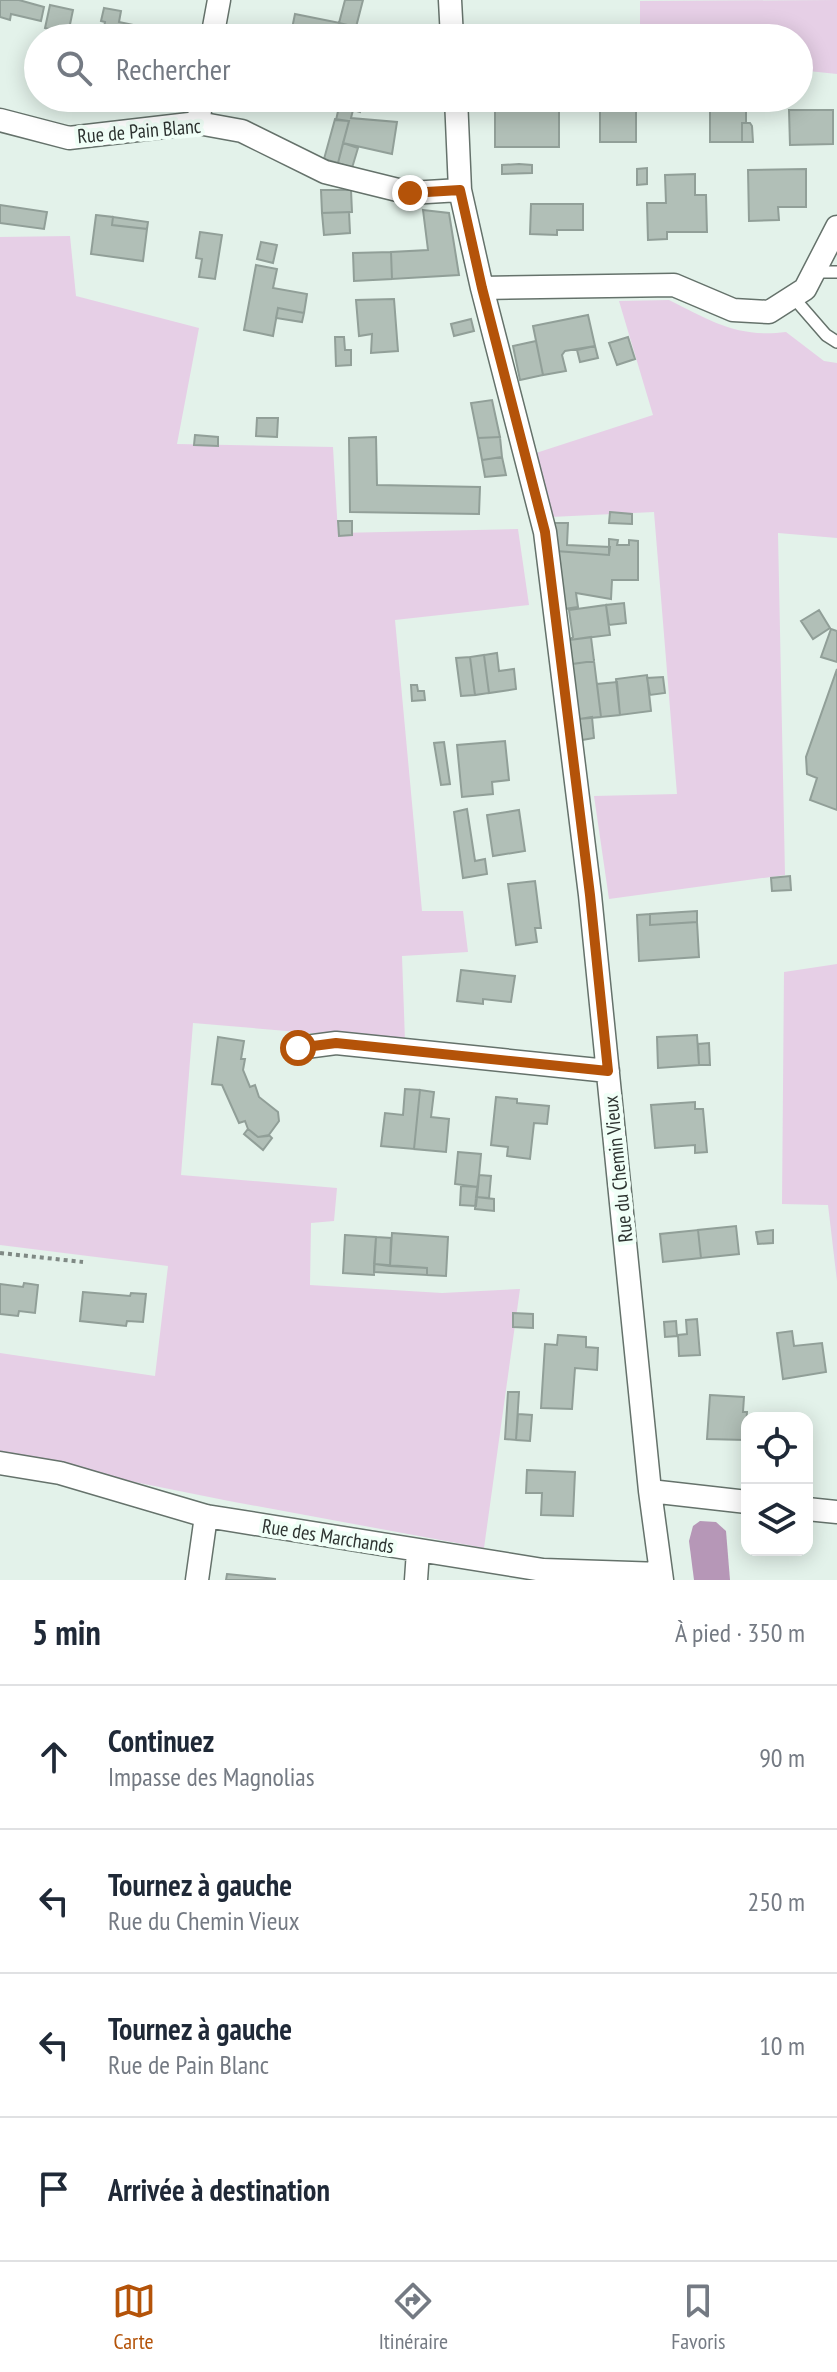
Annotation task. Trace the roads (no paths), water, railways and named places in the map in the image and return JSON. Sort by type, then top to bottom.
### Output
[{"type":"street","points":[[215,24],[219,0]]},
{"type":"street","points":[[450,0],[451,24]]},
{"type":"street","points":[[198,123],[200,112]]},
{"type":"street","name":"Rue du Chemin Vieux","points":[[457,112],[460,190],[545,532],[590,895],[650,1491],[662,1577]]},
{"type":"street","name":"Rue de Pain Blanc","points":[[0,120],[69,138],[198,123],[242,131],[325,172],[410,193],[460,190]]},
{"type":"street","points":[[482,288],[674,285],[733,310],[769,312],[805,289],[837,227]]},
{"type":"street","points":[[298,1048],[336,1043],[608,1071]]},
{"type":"street","name":"Rue des Marchands","points":[[0,1463],[60,1473],[206,1516],[543,1570],[662,1577]]},
{"type":"street","points":[[650,1491],[741,1501]]},
{"type":"street","points":[[813,1510],[837,1512]]},
{"type":"street","points":[[197,1580],[206,1516]]},
{"type":"street","points":[[416,1580],[418,1551]]},
{"type":"lane","points":[[814,272],[837,272]]},
{"type":"lane","points":[[793,297],[826,335],[837,342]]}]
